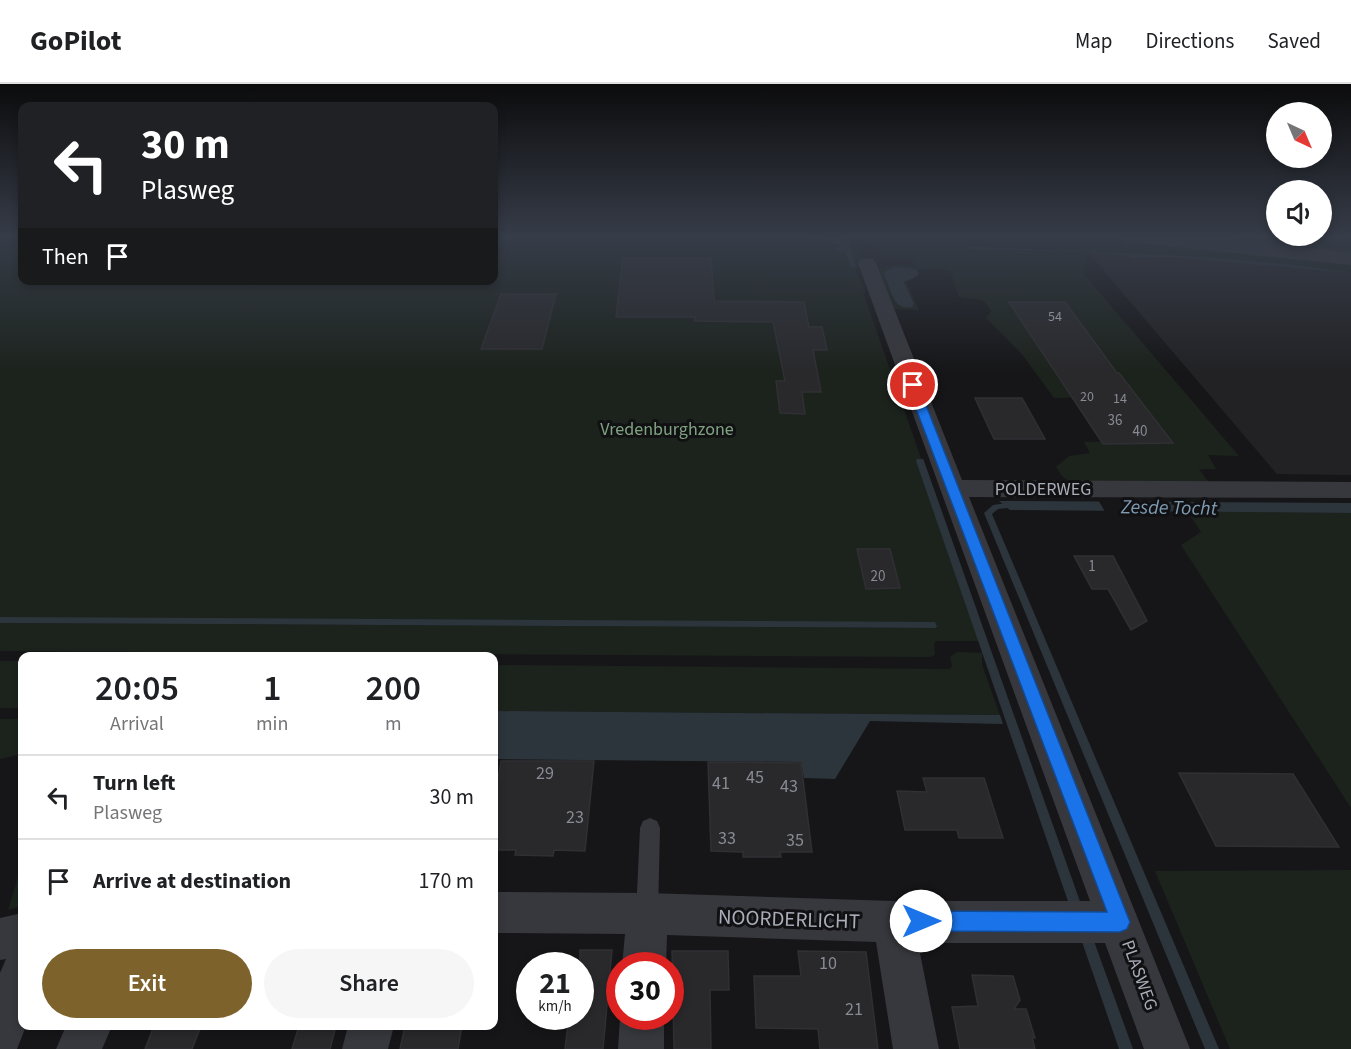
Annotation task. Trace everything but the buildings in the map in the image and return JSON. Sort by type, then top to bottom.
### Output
[{"type":"street","name":"PLASWEG","points":[[874,281],[1167,1049]]},
{"type":"street","name":"POLDERWEG","points":[[952,488],[1351,490]]},
{"type":"street","name":"NOORDERLICHT","points":[[498,913],[647,914],[893,922],[1120,922]]},
{"type":"street","points":[[645,952],[647,914]]},
{"type":"street","points":[[893,922],[916,1049]]},
{"type":"street","points":[[0,939],[18,934]]},
{"type":"street","points":[[0,1036],[18,984]]},
{"type":"street","points":[[79,1049],[88,1030]]},
{"type":"street","points":[[365,1049],[370,1030]]},
{"type":"street","points":[[640,1049],[641,1030]]},
{"type":"lane","points":[[647,914],[650,828]]},
{"type":"shaded area","points":[[1112,281],[1351,281],[1351,475],[1277,474]]},
{"type":"green space","name":"Vredenburghzone","points":[[0,281],[18,281],[18,285],[498,285],[498,281],[861,281],[979,624],[975,625],[981,641],[936,641],[935,655],[930,657],[498,654],[498,652],[0,651],[0,623],[936,628],[937,624],[0,619]]},
{"type":"green space","points":[[882,281],[889,281],[914,306],[904,281],[906,281],[919,310],[892,309]]},
{"type":"green space","points":[[954,281],[1090,281],[1239,456],[1208,455],[1216,469],[1199,469],[1210,484],[1070,482],[1056,467],[1069,456],[1090,453],[1084,442],[1126,441],[1098,397],[1054,398],[1021,353],[986,318],[991,311],[983,300],[959,297]]},
{"type":"green space","points":[[1187,511],[1351,513],[1351,808],[1181,545],[1201,532]]},
{"type":"green space","points":[[957,652],[982,653],[982,665],[1000,715],[498,711],[498,665],[950,669],[952,666],[950,657]]},
{"type":"green space","points":[[0,661],[18,661],[18,708],[0,708]]},
{"type":"green space","points":[[0,719],[18,719],[18,755],[0,759]]},
{"type":"green space","points":[[1351,870],[1351,1049],[1230,1049],[1155,871]]},
{"type":"green space","points":[[18,876],[18,907],[8,910]]},
{"type":"water","points":[[886,281],[907,281],[904,282],[914,304],[912,307],[900,306]]},
{"type":"water","name":"Zesde Tocht","points":[[999,501],[1351,503],[1351,513],[1010,510]]},
{"type":"water","points":[[0,617],[935,622],[937,626],[936,628],[0,623]]},
{"type":"water","points":[[498,711],[1000,715],[1003,724],[870,721],[835,779],[804,778],[801,762],[498,759]]},
{"type":"pier","points":[[1097,498],[1123,498],[1132,515],[1107,515]]},
{"type":"waterway","points":[[920,461],[1077,910]]},
{"type":"waterway","points":[[1014,505],[996,507],[988,513],[1212,1049]]},
{"type":"waterway","points":[[1085,933],[1126,1049]]},
{"type":"route","points":[[913,385],[1120,922],[921,921]]}]
